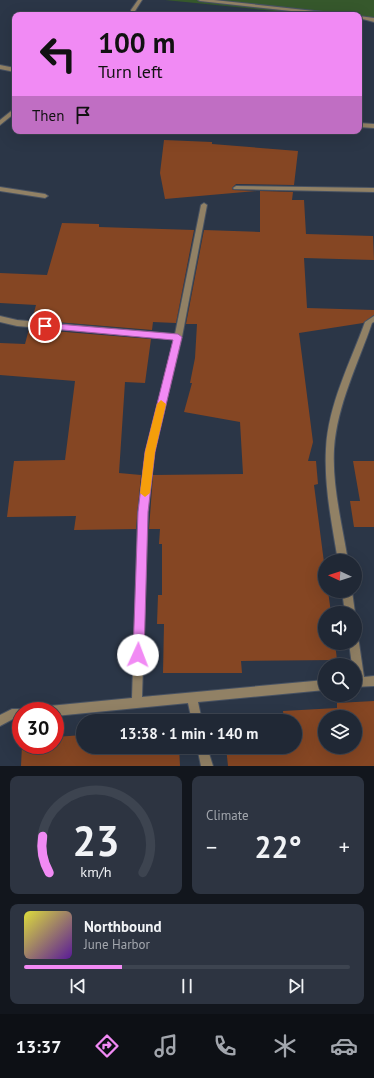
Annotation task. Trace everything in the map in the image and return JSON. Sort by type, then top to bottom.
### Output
[{"type":"street","points":[[133,10],[140,0]]},
{"type":"street","points":[[200,0],[314,12]]},
{"type":"street","points":[[362,18],[374,20]]},
{"type":"street","points":[[0,67],[12,69]]},
{"type":"street","points":[[0,123],[12,113]]},
{"type":"street","points":[[362,125],[374,126]]},
{"type":"street","points":[[236,188],[374,190]]},
{"type":"street","points":[[0,189],[45,196]]},
{"type":"street","points":[[137,703],[143,512],[149,459],[178,337],[204,204]]},
{"type":"street","points":[[0,319],[17,323],[178,337]]},
{"type":"street","points":[[342,554],[330,466],[332,437],[337,413],[350,372],[369,322],[374,319]]},
{"type":"street","points":[[362,681],[374,681]]},
{"type":"street","points":[[64,710],[192,699],[318,686]]},
{"type":"street","points":[[192,699],[195,714]]},
{"type":"street","points":[[0,721],[12,714]]},
{"type":"street","points":[[204,754],[207,766]]},
{"type":"green space","points":[[165,0],[374,0],[374,21],[362,19],[362,12],[285,12]]},
{"type":"building","points":[[164,140],[212,142],[212,144],[298,151],[294,185],[236,184],[232,188],[233,190],[257,191],[165,199],[160,173]]},
{"type":"building","points":[[260,191],[293,192],[292,200],[304,200],[306,234],[373,236],[374,260],[304,258],[307,308],[374,310],[374,315],[363,323],[299,333],[313,442],[308,461],[316,461],[318,484],[314,485],[323,554],[318,554],[318,598],[329,598],[330,606],[318,606],[318,650],[336,650],[337,658],[318,658],[318,660],[241,661],[242,673],[163,673],[164,624],[157,624],[158,595],[162,595],[162,544],[159,544],[160,529],[149,529],[153,475],[243,474],[240,422],[184,412],[192,383],[190,383],[195,358],[197,324],[186,324],[204,230],[260,232]]},
{"type":"building","points":[[62,223],[99,224],[99,227],[194,230],[176,323],[153,322],[152,330],[32,320],[36,305],[0,303],[0,273],[47,275]]},
{"type":"building","points":[[29,329],[151,339],[145,383],[125,382],[119,473],[141,475],[136,529],[74,530],[76,516],[7,517],[14,461],[65,460],[75,381],[0,375],[0,343],[25,344]]},
{"type":"building","points":[[353,461],[374,461],[374,527],[354,527],[350,501],[360,501]]},
{"type":"building","points":[[374,701],[374,766],[228,766],[227,754],[302,754],[302,714],[283,714],[283,711],[337,708],[337,703]]},
{"type":"building","points":[[64,736],[76,736],[76,754],[179,754],[180,766],[21,766],[22,754],[64,754]]},
{"type":"slow traffic","points":[[145,493],[150,452],[161,404]]},
{"type":"route","points":[[45,326],[178,337],[150,452],[143,512],[138,655]]}]
